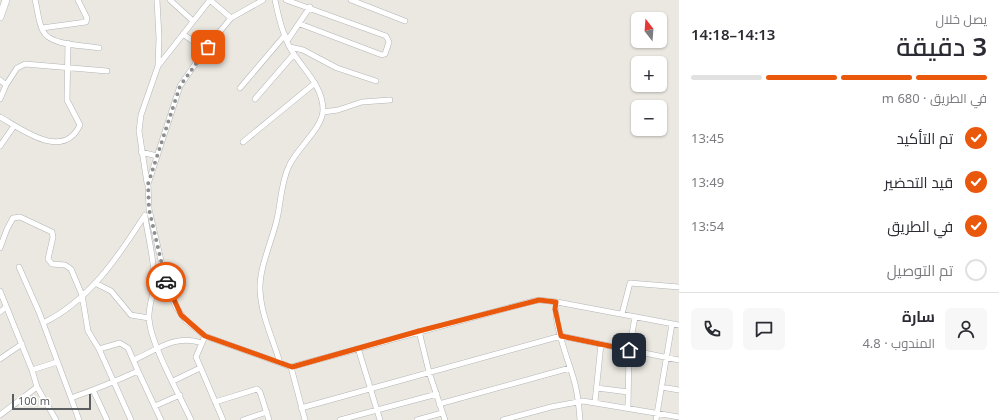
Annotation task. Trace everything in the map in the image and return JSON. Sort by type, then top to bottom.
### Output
[{"type":"street","points":[[1,14],[6,0]]},
{"type":"street","points":[[35,0],[42,28],[49,38],[99,48]]},
{"type":"street","points":[[42,28],[86,22],[87,18],[78,0]]},
{"type":"street","points":[[157,0],[159,38],[158,66],[141,115],[139,131],[141,152],[148,184],[149,209],[167,286],[173,300],[186,322],[205,336],[292,367],[419,331],[539,300],[679,325]]},
{"type":"street","points":[[170,0],[193,21]]},
{"type":"street","points":[[158,66],[210,0],[231,18]]},
{"type":"street","points":[[148,184],[180,86],[205,50],[231,18],[261,0]]},
{"type":"street","points":[[274,0],[286,38],[294,54],[315,83],[320,95],[323,112],[320,120],[306,143],[289,165],[277,220],[262,276],[260,289],[266,320],[280,363]]},
{"type":"street","points":[[286,0],[310,7],[386,36],[389,42],[385,54],[382,55],[329,37],[300,24]]},
{"type":"street","points":[[351,0],[405,21]]},
{"type":"street","points":[[240,88],[300,24],[310,7]]},
{"type":"street","points":[[183,34],[205,50]]},
{"type":"street","points":[[0,117],[14,126],[49,142],[65,141],[71,137],[80,124],[67,100],[68,43]]},
{"type":"street","points":[[290,46],[303,50],[337,68],[376,81]]},
{"type":"street","points":[[255,100],[294,54]]},
{"type":"street","points":[[0,99],[6,85],[20,65],[107,71]]},
{"type":"street","points":[[0,80],[6,85]]},
{"type":"street","points":[[243,142],[315,83]]},
{"type":"street","points":[[323,112],[338,110],[362,102],[390,100]]},
{"type":"street","points":[[0,146],[14,126]]},
{"type":"street","points":[[141,152],[157,156]]},
{"type":"street","points":[[42,323],[66,311],[115,261],[149,209]]},
{"type":"street","points":[[145,216],[154,268],[154,282],[149,318],[158,349],[191,420]]},
{"type":"street","points":[[0,248],[13,218],[20,217],[51,230],[53,237],[48,259],[52,264],[69,266],[82,295],[88,331],[99,349],[131,420]]},
{"type":"street","points":[[19,267],[79,420]]},
{"type":"street","points":[[94,283],[111,291],[131,315],[149,318]]},
{"type":"street","points":[[622,314],[630,283],[679,287]]},
{"type":"street","points":[[0,291],[22,344],[37,387],[56,420]]},
{"type":"street","points":[[556,302],[555,309],[561,336],[579,401],[580,420]]},
{"type":"street","points":[[0,312],[6,307]]},
{"type":"street","points":[[628,407],[629,350],[635,317]]},
{"type":"street","points":[[656,420],[672,324]]},
{"type":"street","points":[[419,331],[429,372],[445,420]]},
{"type":"street","points":[[205,336],[196,357],[223,420]]},
{"type":"street","points":[[301,408],[561,336],[679,360]]},
{"type":"street","points":[[134,360],[182,339],[202,343]]},
{"type":"street","points":[[99,349],[120,343],[128,348],[161,420]]},
{"type":"street","points":[[0,359],[22,344]]},
{"type":"street","points":[[595,402],[601,344]]},
{"type":"street","points":[[358,348],[380,420]]},
{"type":"street","points":[[32,370],[57,362]]},
{"type":"street","points":[[292,367],[305,420]]},
{"type":"street","points":[[173,381],[200,368]]},
{"type":"street","points":[[439,404],[570,368]]},
{"type":"street","points":[[71,398],[138,371]]},
{"type":"street","points":[[0,415],[37,387]]},
{"type":"street","points":[[661,387],[679,390]]},
{"type":"street","points":[[597,388],[628,392]]},
{"type":"street","points":[[215,402],[257,389],[260,392],[269,420]]},
{"type":"street","points":[[94,390],[107,420]]},
{"type":"street","points":[[340,420],[437,394]]},
{"type":"street","points":[[155,406],[180,395]]},
{"type":"street","points":[[503,420],[579,401],[628,407],[679,417]]},
{"type":"street","points":[[243,420],[267,412]]},
{"type":"street","points":[[417,420],[442,413]]},
{"type":"way so far","points":[[166,282],[149,209],[148,184],[180,86],[208,47]]},
{"type":"route","points":[[166,282],[176,307],[186,322],[205,336],[292,367],[419,331],[539,300],[550,300],[556,302],[555,309],[561,336],[629,350]]}]
